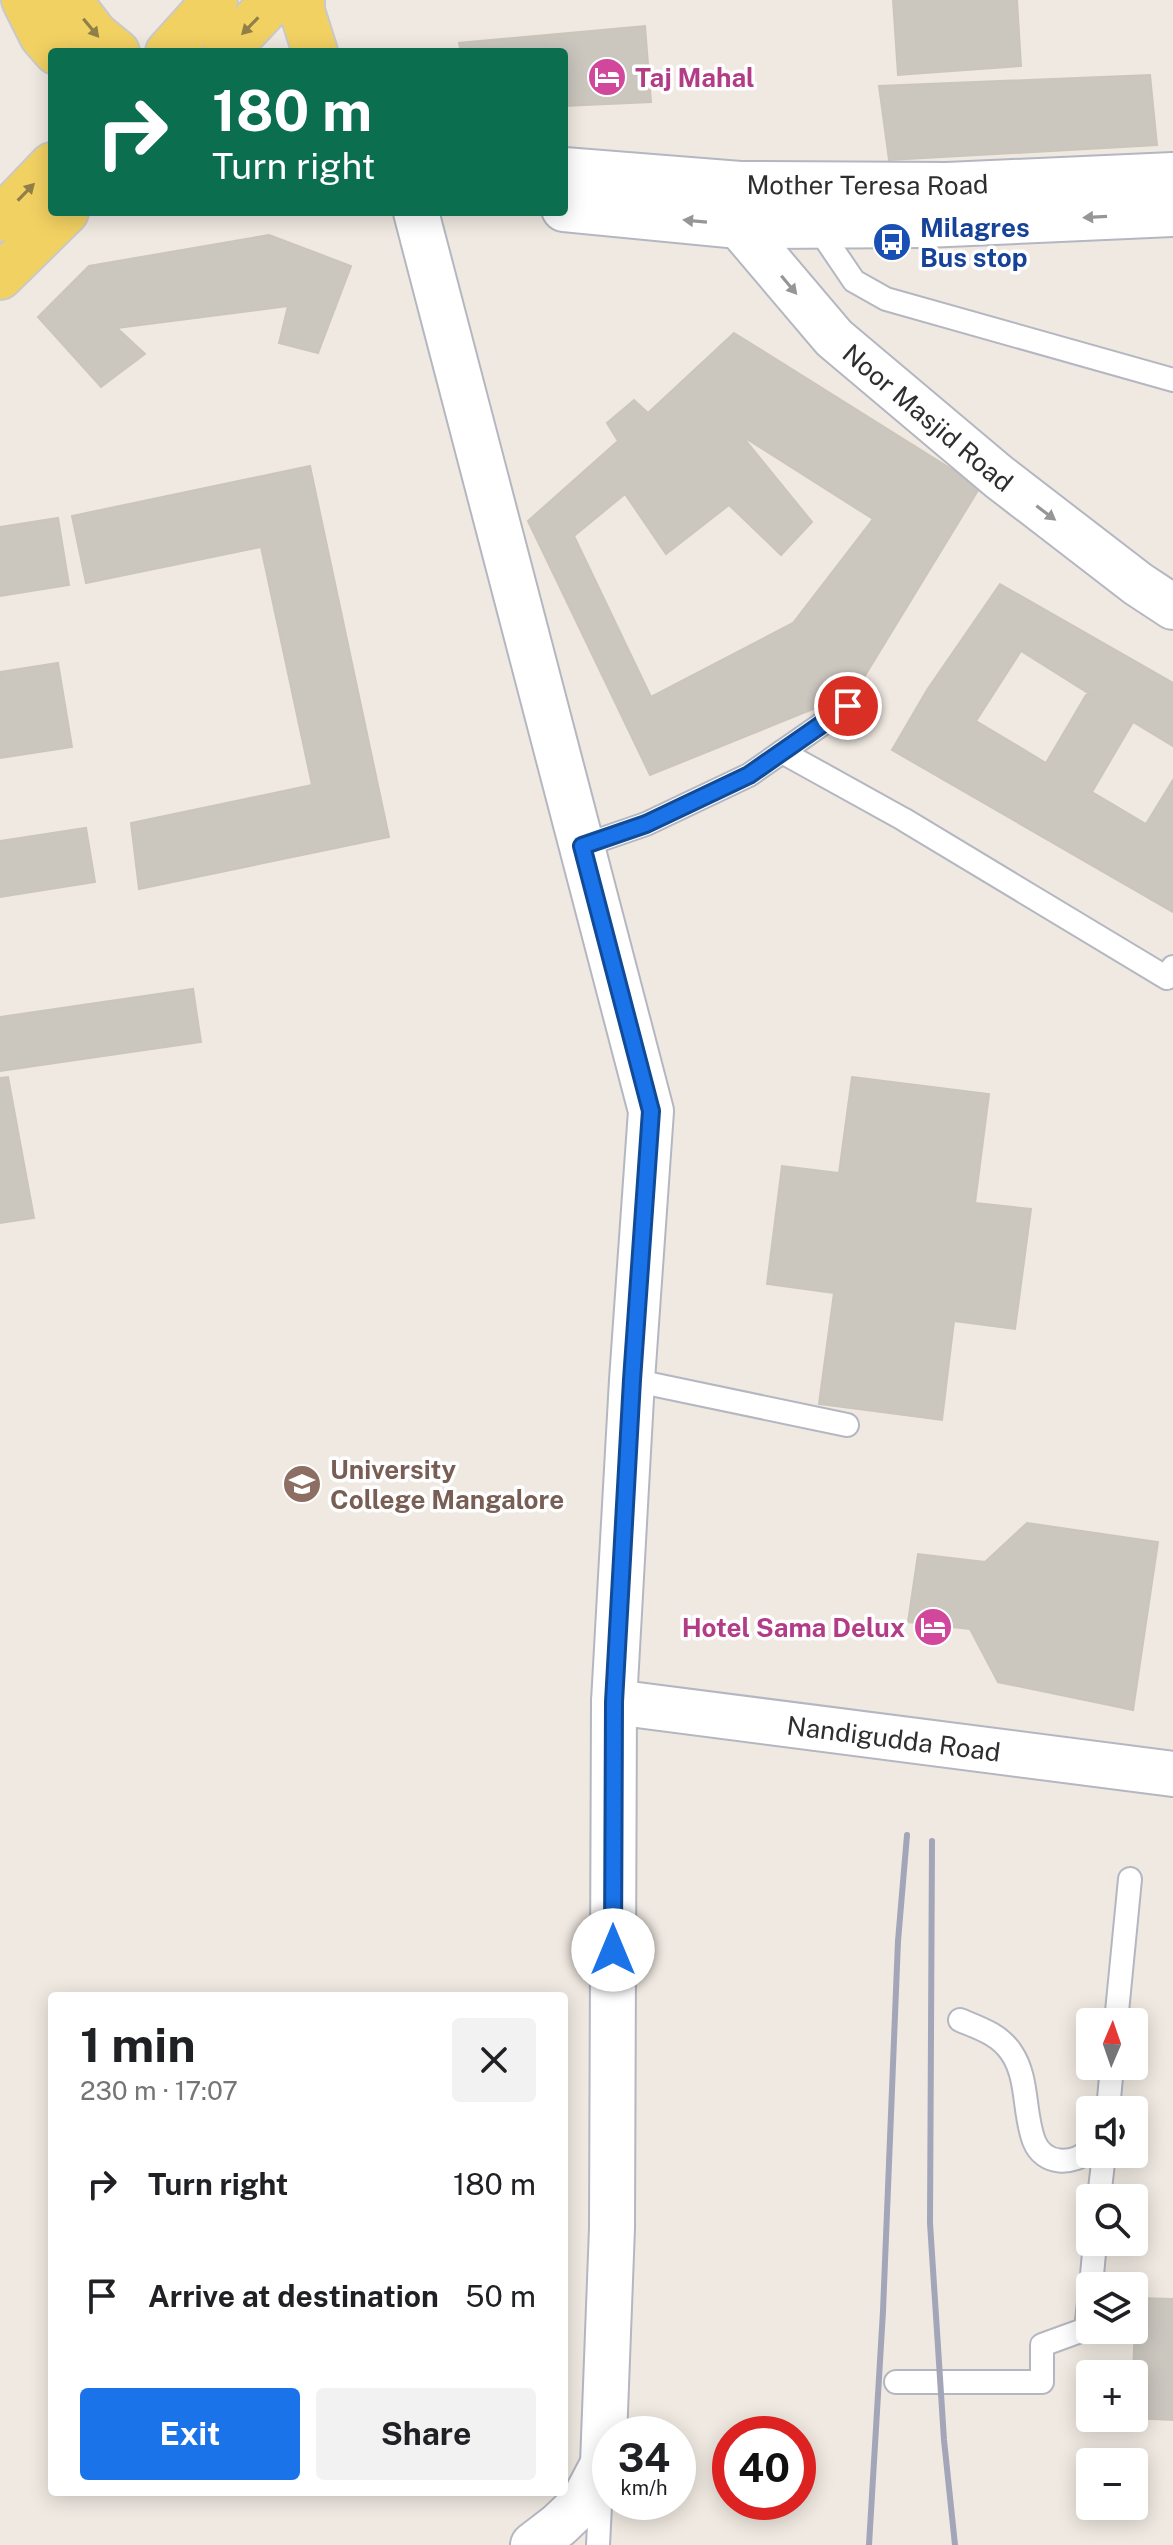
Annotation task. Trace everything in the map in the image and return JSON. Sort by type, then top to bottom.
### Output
[{"type":"main road","points":[[24,0],[42,36],[52,48]]},
{"type":"main road","points":[[69,0],[95,34],[112,48]]},
{"type":"main road","points":[[172,48],[215,0]]},
{"type":"main road","points":[[229,48],[274,0]]},
{"type":"main road","points":[[302,0],[302,11],[314,48]]},
{"type":"main road","points":[[0,219],[48,169]]},
{"type":"main road","points":[[0,277],[62,216]]},
{"type":"street","name":"Mother Teresa Road","points":[[568,171],[740,205],[947,185],[1173,175]]},
{"type":"street","points":[[568,209],[740,205],[816,225],[925,225],[1173,214]]},
{"type":"street","name":"Noor Masjid Road","points":[[740,205],[834,338],[999,477],[1138,584],[1173,607]]},
{"type":"street","points":[[417,216],[651,1111],[614,1702],[612,2228],[605,2416]]},
{"type":"street","name":"Nandigudda Road","points":[[614,1702],[1173,1774]]},
{"type":"street","points":[[535,2544],[583,2502],[592,2485]]},
{"type":"lane","points":[[816,225],[854,281],[886,299],[1173,380]]},
{"type":"lane","points":[[582,846],[646,824],[749,775],[848,706]]},
{"type":"lane","points":[[782,752],[903,819],[1167,978],[1173,967]]},
{"type":"lane","points":[[632,1380],[847,1425]]},
{"type":"lane","points":[[1117,2008],[1130,1879]]},
{"type":"lane","points":[[960,2020],[989,2032],[1012,2053],[1021,2072],[1034,2142],[1043,2154],[1065,2162],[1076,2160]]},
{"type":"lane","points":[[896,2382],[1042,2382],[1042,2345],[1076,2333]]},
{"type":"lane","points":[[598,2545],[600,2520]]},
{"type":"building","points":[[893,0],[1017,0],[1021,66],[898,75]]},
{"type":"building","name":"Taj Mahal","points":[[645,26],[651,102],[568,106],[568,48],[460,48],[459,43]]},
{"type":"building","points":[[1150,75],[1157,145],[889,160],[879,86]]},
{"type":"building","points":[[269,235],[351,266],[318,353],[279,343],[288,306],[117,328],[145,354],[101,387],[38,317],[89,266]]},
{"type":"building","points":[[734,333],[980,487],[855,692],[650,775],[528,521],[618,441],[607,423],[634,400],[648,413]],"holes":[[[742,436],[873,519],[793,623],[651,697],[574,536],[625,494],[666,554],[729,505],[781,555],[812,522]]]},
{"type":"building","points":[[310,466],[389,837],[139,889],[131,823],[312,785],[261,547],[86,583],[72,516]]},
{"type":"building","points":[[58,518],[69,585],[0,596],[0,527]]},
{"type":"building","points":[[1000,584],[1173,683],[1173,746],[1133,722],[1092,792],[1146,824],[1173,780],[1173,912],[892,750],[927,690]],"holes":[[[1021,651],[1091,695],[1086,695],[1046,763],[976,721]]]},
{"type":"building","points":[[58,663],[72,747],[0,758],[0,672]]},
{"type":"building","points":[[86,828],[95,882],[0,897],[0,841]]},
{"type":"building","points":[[193,989],[201,1042],[0,1071],[0,1017]]},
{"type":"building","points":[[8,1077],[34,1218],[0,1223],[0,1078]]},
{"type":"building","points":[[852,1077],[989,1094],[975,1203],[1031,1209],[1015,1329],[954,1321],[942,1420],[819,1404],[834,1293],[767,1284],[782,1166],[839,1173]]},
{"type":"building","points":[[1027,1523],[1158,1542],[1133,1710],[998,1682],[970,1629],[908,1622],[918,1554],[985,1562]]},
{"type":"building","points":[[1148,2298],[1173,2299],[1173,2420],[1148,2419],[1148,2360],[1134,2360],[1134,2344],[1148,2344]]},
{"type":"railway","points":[[869,2545],[883,2311],[898,1941],[907,1835]]},
{"type":"railway","points":[[932,1841],[930,2223],[944,2440],[955,2545]]},
{"type":"place","name":"Taj Mahal","points":[[607,77]]},
{"type":"place","name":"Milagres Bus stop","points":[[892,242]]},
{"type":"place","name":"University College Mangalore","points":[[302,1484]]},
{"type":"place","name":"Hotel Sama Delux","points":[[933,1627]]},
{"type":"route","points":[[613,1950],[614,1702],[651,1111],[582,846],[646,824],[749,775],[848,706]]}]
